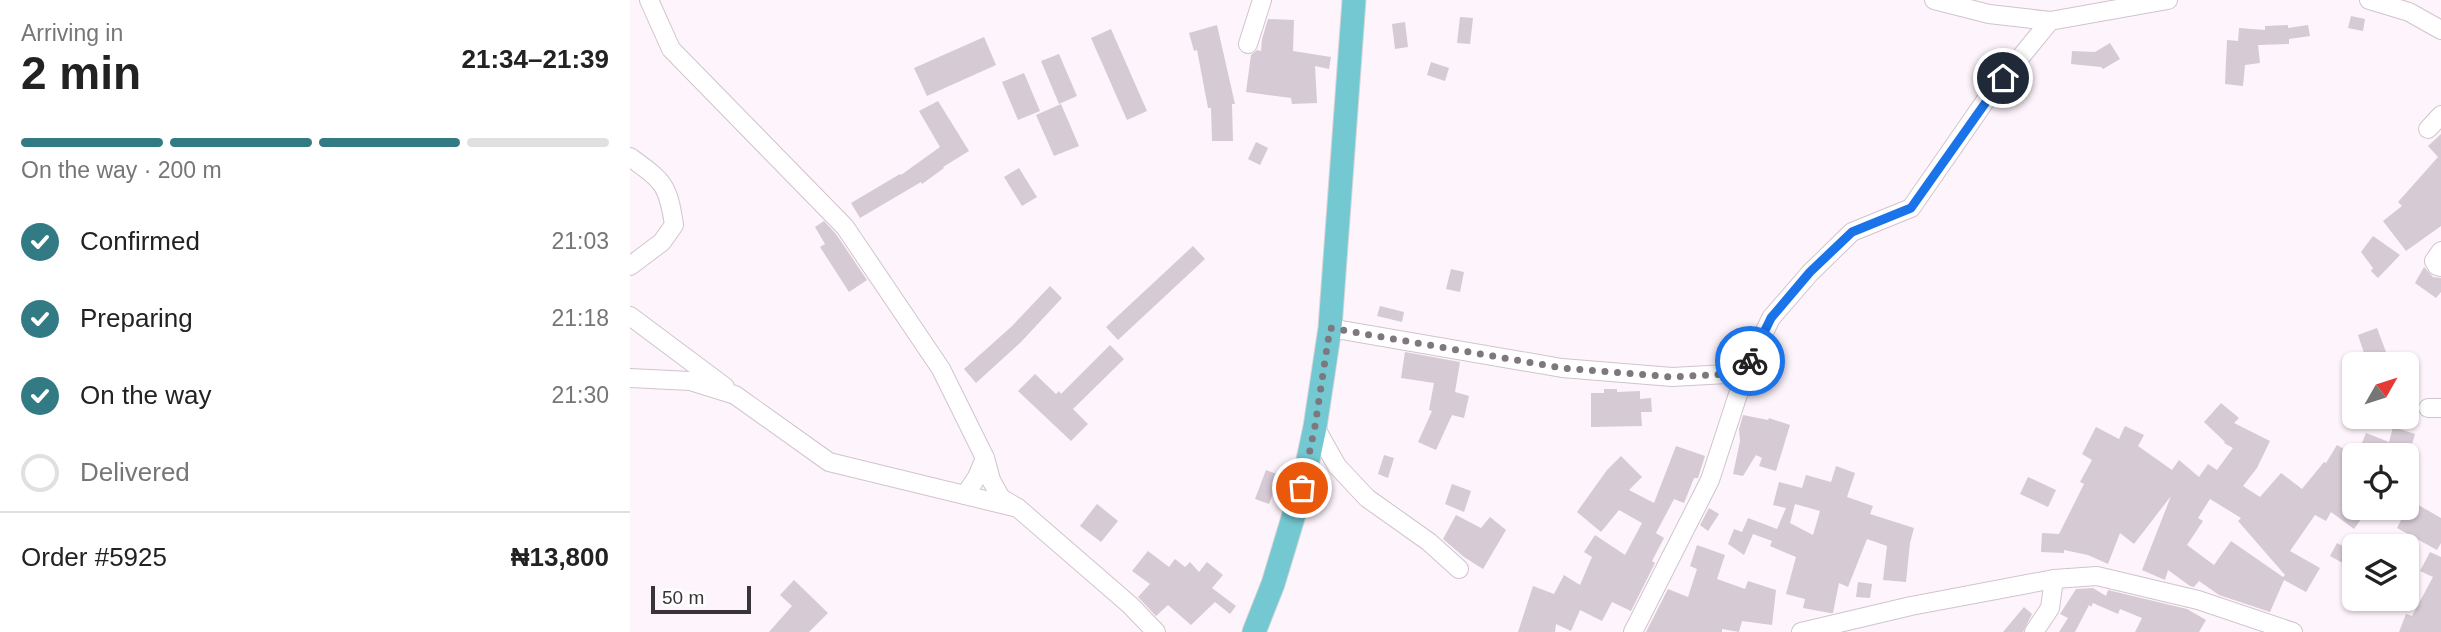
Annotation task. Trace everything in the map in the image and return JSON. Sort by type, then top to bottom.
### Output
[{"type":"main road","points":[[1254,632],[1273,583],[1302,488],[1315,426],[1330,328],[1353,0]]},
{"type":"street","points":[[649,0],[671,49],[845,228],[941,369],[985,458],[1001,498],[1018,508],[1130,605],[1156,632]]},
{"type":"street","points":[[1248,44],[1262,0]]},
{"type":"street","points":[[1934,0],[1989,14],[2050,21],[2164,1]]},
{"type":"street","points":[[2369,0],[2409,12],[2441,30]]},
{"type":"street","points":[[1633,632],[1710,480],[1745,373],[1771,318],[1810,272],[1852,232],[1911,208],[1988,97],[2050,21]]},
{"type":"street","points":[[2428,129],[2441,116]]},
{"type":"street","points":[[630,157],[659,178],[671,200],[674,225],[662,242],[630,266]]},
{"type":"street","points":[[2441,251],[2434,261],[2441,267]]},
{"type":"street","points":[[630,316],[829,462],[1018,508]]},
{"type":"street","points":[[1330,328],[1562,368],[1672,377],[1745,373]]},
{"type":"street","points":[[630,378],[690,381],[735,395]]},
{"type":"street","points":[[1315,426],[1337,466],[1367,498],[1429,542],[1459,569]]},
{"type":"street","points":[[965,495],[985,458]]},
{"type":"street","points":[[1801,632],[1911,606],[2054,579],[2097,576],[2198,600],[2293,632]]},
{"type":"street","points":[[2034,632],[2050,608],[2054,579]]},
{"type":"building","points":[[2351,16],[2365,19],[2363,31],[2348,28]]},
{"type":"building","points":[[1460,17],[1473,18],[1470,44],[1457,43]]},
{"type":"building","points":[[1268,19],[1294,20],[1293,51],[1331,57],[1329,69],[1315,66],[1317,103],[1292,104],[1291,98],[1246,92],[1251,55],[1257,50],[1261,51]]},
{"type":"building","points":[[1405,22],[1408,47],[1395,49],[1392,24]]},
{"type":"building","points":[[1217,25],[1235,104],[1232,104],[1233,141],[1212,141],[1211,108],[1208,108],[1197,50],[1194,51],[1189,33]]},
{"type":"building","points":[[2288,25],[2288,28],[2308,25],[2310,36],[2289,39],[2289,44],[2258,45],[2260,63],[2245,65],[2243,86],[2225,84],[2227,40],[2238,41],[2239,28],[2265,30],[2265,26]]},
{"type":"building","points":[[1111,29],[1147,111],[1127,120],[1091,38]]},
{"type":"building","points":[[984,37],[996,65],[927,96],[914,68]]},
{"type":"building","points":[[2110,43],[2120,59],[2103,69],[2071,64],[2072,51],[2095,52]]},
{"type":"building","points":[[1059,54],[1077,96],[1059,104],[1041,61]]},
{"type":"building","points":[[1431,62],[1449,68],[1445,81],[1427,75]]},
{"type":"building","points":[[1024,73],[1040,111],[1018,120],[1002,82]]},
{"type":"building","points":[[938,101],[969,151],[922,184],[921,182],[860,218],[851,203],[901,175],[940,147],[919,111]]},
{"type":"building","points":[[1061,104],[1079,146],[1054,156],[1036,115]]},
{"type":"building","points":[[2441,134],[2441,226],[2406,251],[2383,221],[2402,206],[2398,202],[2438,157],[2428,146]]},
{"type":"building","points":[[1256,142],[1268,148],[1260,165],[1248,159]]},
{"type":"building","points":[[1019,168],[1037,197],[1022,206],[1004,177]]},
{"type":"building","points":[[824,221],[867,280],[849,292],[820,247],[825,244],[815,227]]},
{"type":"building","points":[[2373,236],[2400,255],[2378,278],[2361,252]]},
{"type":"building","points":[[1193,246],[1205,259],[1118,340],[1106,327]]},
{"type":"building","points":[[2424,267],[2433,277],[2441,278],[2441,292],[2436,298],[2415,283]]},
{"type":"building","points":[[1451,269],[1464,272],[1460,292],[1446,289]]},
{"type":"building","points":[[1050,286],[1062,298],[1021,342],[976,383],[964,369],[1011,327]]},
{"type":"building","points":[[1380,306],[1404,312],[1402,322],[1377,316]]},
{"type":"building","points":[[2377,328],[2386,352],[2364,352],[2358,335]]},
{"type":"building","points":[[1110,345],[1124,359],[1073,409],[1088,424],[1071,441],[1018,391],[1035,374],[1056,394],[1059,391],[1061,394]]},
{"type":"building","points":[[1405,352],[1460,362],[1455,392],[1469,396],[1464,418],[1452,415],[1436,450],[1418,442],[1432,411],[1429,410],[1434,383],[1401,378]]},
{"type":"building","points":[[1604,389],[1617,389],[1617,392],[1640,391],[1640,399],[1651,398],[1652,412],[1641,412],[1642,426],[1591,427],[1591,393],[1604,393]]},
{"type":"building","points":[[2221,403],[2239,418],[2234,423],[2270,441],[2257,468],[2243,486],[2260,497],[2281,473],[2302,489],[2324,462],[2326,463],[2337,445],[2342,448],[2342,520],[2360,520],[2354,529],[2331,512],[2326,521],[2315,515],[2290,551],[2320,568],[2306,592],[2284,580],[2270,612],[2219,595],[2199,581],[2194,587],[2190,586],[2168,570],[2165,580],[2142,570],[2171,496],[2134,544],[2120,533],[2108,564],[2088,555],[2064,550],[2064,553],[2041,552],[2042,533],[2059,534],[2084,484],[2080,482],[2092,460],[2082,454],[2096,427],[2119,439],[2125,426],[2144,435],[2138,446],[2172,470],[2179,460],[2199,477],[2208,464],[2217,470],[2233,448],[2204,422]],"holes":[[[2210,499],[2241,518],[2238,521],[2285,575],[2283,577],[2231,541],[2214,565],[2187,545],[2203,521],[2198,518]]]},
{"type":"building","points":[[1743,415],[1768,420],[1769,418],[1790,425],[1776,471],[1759,466],[1762,458],[1756,455],[1743,476],[1733,474]]},
{"type":"building","points":[[2392,429],[2415,434],[2412,443],[2362,443],[2366,433],[2389,442]]},
{"type":"building","points":[[1676,446],[1705,456],[1698,478],[1694,478],[1684,503],[1674,499],[1656,533],[1664,538],[1631,611],[1612,602],[1602,621],[1580,610],[1571,631],[1556,624],[1555,632],[1518,632],[1533,586],[1554,594],[1564,575],[1580,585],[1592,557],[1584,552],[1595,535],[1625,555],[1642,523],[1619,510],[1601,532],[1577,512],[1607,470],[1621,456],[1642,477],[1629,490],[1654,503]]},
{"type":"building","points":[[1384,455],[1394,458],[1388,478],[1378,474]]},
{"type":"building","points":[[1836,466],[1855,473],[1847,497],[1873,506],[1870,514],[1914,528],[1906,582],[1883,580],[1887,546],[1867,539],[1848,587],[1839,583],[1833,613],[1803,608],[1805,599],[1786,594],[1796,557],[1770,546],[1772,541],[1753,534],[1744,555],[1728,544],[1734,529],[1742,532],[1748,518],[1777,529],[1786,508],[1773,505],[1779,482],[1802,488],[1806,475],[1831,482]],"holes":[[[1795,504],[1820,511],[1813,535],[1790,523]]]},
{"type":"building","points":[[1266,470],[1280,475],[1269,504],[1255,499]]},
{"type":"building","points":[[2028,477],[2056,490],[2048,507],[2020,494]]},
{"type":"building","points":[[1452,484],[1471,491],[1464,512],[1445,504]]},
{"type":"building","points":[[1097,504],[1118,521],[1101,542],[1080,526]]},
{"type":"building","points":[[2419,505],[2441,518],[2441,543],[2437,550],[2419,540],[2419,534],[2408,534],[2397,528],[2401,520],[2419,520]]},
{"type":"building","points":[[1709,508],[1719,514],[1708,531],[1700,525]]},
{"type":"building","points":[[1456,515],[1481,528],[1490,517],[1506,530],[1483,569],[1443,539]]},
{"type":"building","points":[[2337,543],[2342,546],[2342,563],[2330,556]]},
{"type":"building","points":[[1697,545],[1725,555],[1717,579],[1745,589],[1748,581],[1776,590],[1772,625],[1742,621],[1739,632],[1722,629],[1722,632],[1646,632],[1668,589],[1688,597],[1697,569],[1690,566]]},
{"type":"building","points":[[1148,551],[1169,567],[1175,559],[1185,567],[1190,562],[1199,572],[1207,562],[1223,575],[1212,588],[1236,606],[1230,614],[1215,602],[1191,625],[1168,605],[1156,616],[1138,597],[1150,584],[1132,571]]},
{"type":"building","points":[[2430,552],[2441,557],[2441,632],[2399,632],[2406,614],[2412,616],[2415,611],[2419,611],[2419,603],[2433,577],[2420,571]]},
{"type":"building","points":[[794,580],[828,613],[809,632],[769,632],[792,606],[780,595]]},
{"type":"building","points":[[1858,582],[1872,584],[1870,598],[1856,597]]},
{"type":"building","points":[[2093,588],[2106,596],[2108,590],[2187,609],[2206,620],[2199,632],[2135,632],[2142,618],[2120,609],[2118,614],[2093,603],[2091,607],[2089,605],[2075,632],[2059,632],[2068,618],[2060,614],[2076,589]]},
{"type":"building","points":[[2024,607],[2032,614],[2023,632],[2003,632]]},
{"type":"way so far","points":[[1302,488],[1315,426],[1330,328],[1562,368],[1672,377],[1745,373],[1750,361]]},
{"type":"route","points":[[1750,361],[1771,318],[1810,272],[1852,232],[1911,208],[2003,78]]}]
